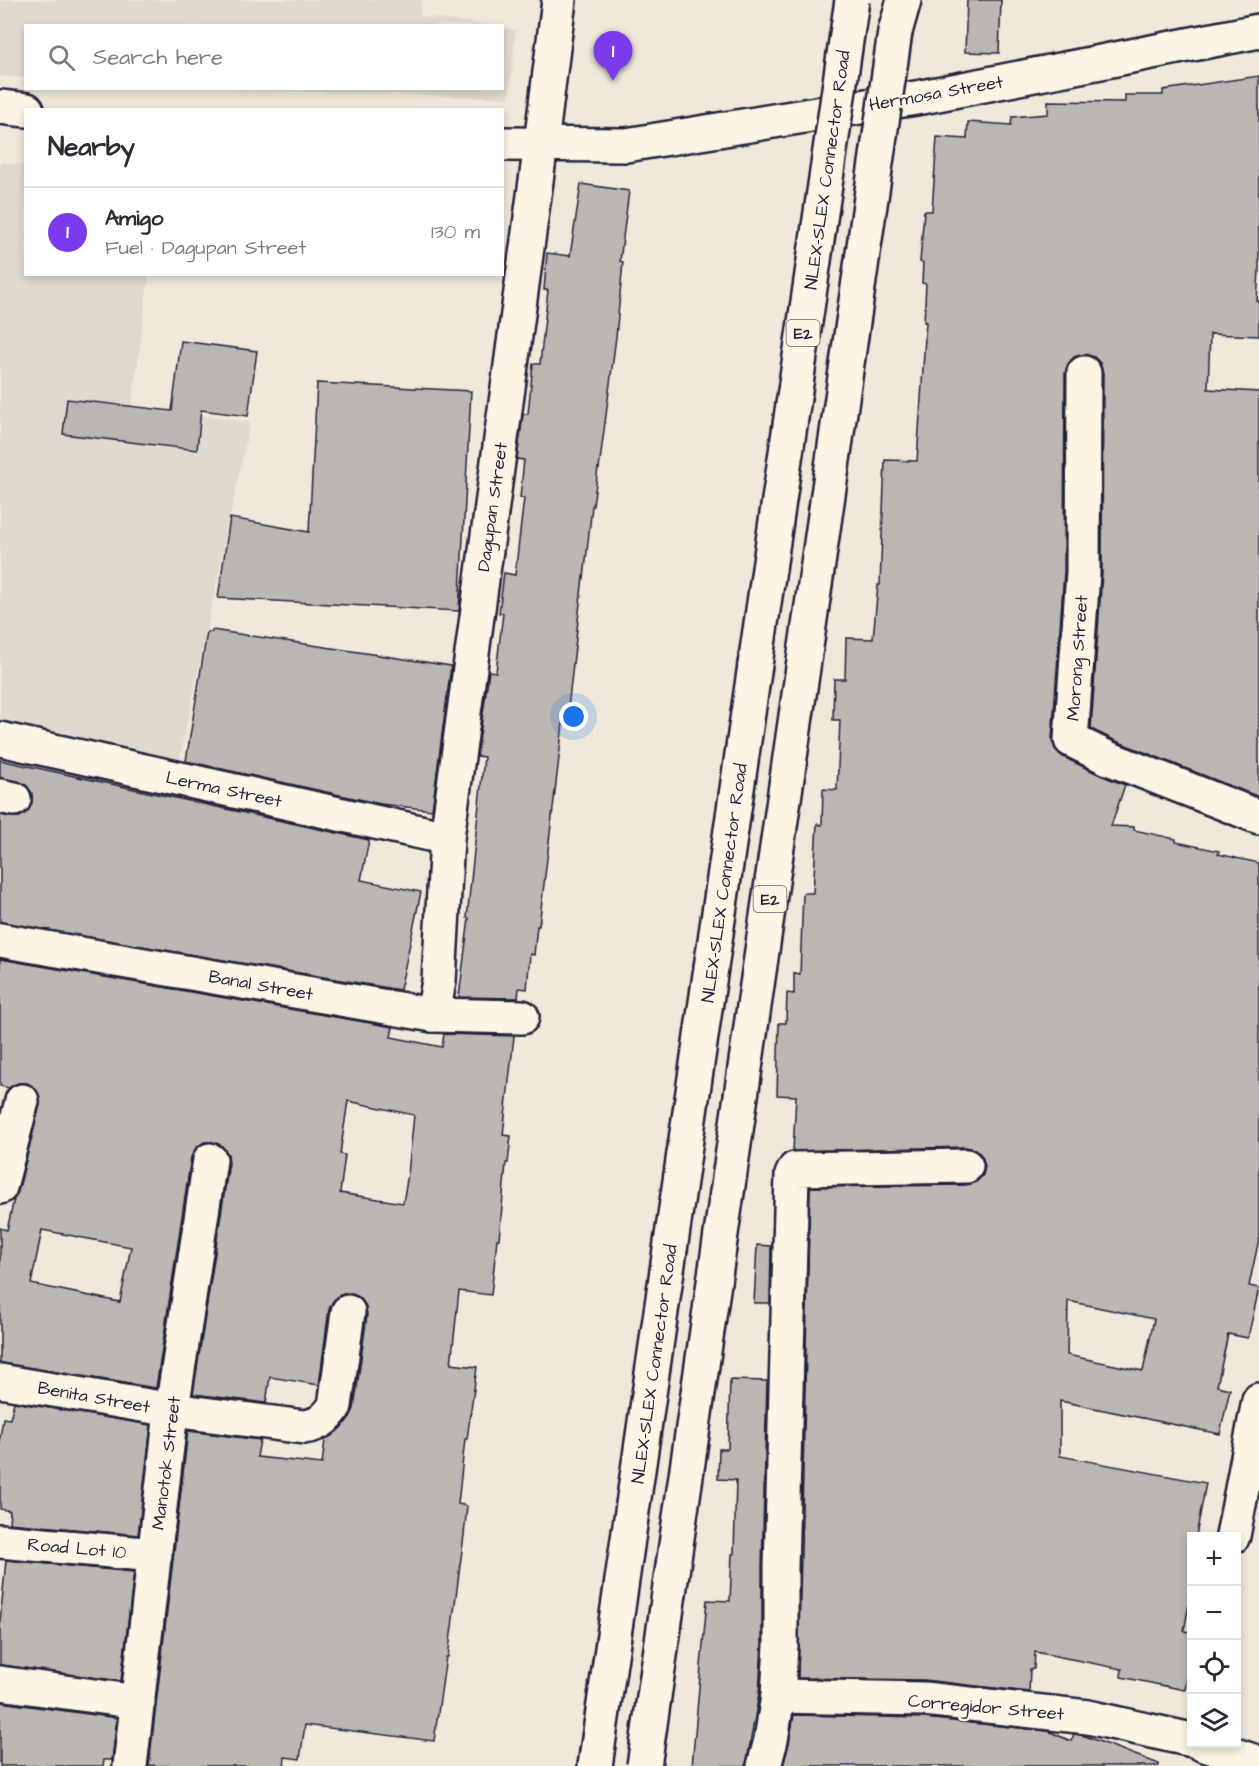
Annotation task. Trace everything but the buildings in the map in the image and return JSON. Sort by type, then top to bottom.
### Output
[{"type":"main road","name":"Dagupan Street","points":[[433,1015],[439,981],[447,838],[559,0]]},
{"type":"main road","name":"NLEX-SLEX Connector Road","points":[[596,1766],[852,0]]},
{"type":"main road","name":"E2","points":[[644,1766],[899,0]]},
{"type":"main road","points":[[895,32],[904,0]]},
{"type":"main road","name":"Hermosa Street","points":[[504,144],[626,145],[647,142],[922,97],[1259,31]]},
{"type":"main road","points":[[0,107],[24,110]]},
{"type":"main road","name":"Morong Street","points":[[1084,373],[1083,573],[1071,740],[1108,758],[1259,817]]},
{"type":"main road","name":"Lerma Street","points":[[0,739],[447,838]]},
{"type":"main road","name":"Banal Street","points":[[0,940],[433,1015],[522,1017]]},
{"type":"main road","points":[[0,1187],[22,1101]]},
{"type":"main road","name":"Manotok Street","points":[[130,1766],[172,1410],[210,1160]]},
{"type":"main road","points":[[764,1766],[778,1696],[781,1645],[781,1568],[792,1175],[795,1169],[966,1166]]},
{"type":"main road","name":"Benita Street","points":[[0,1381],[172,1410],[304,1427],[317,1425],[328,1416],[334,1406],[348,1311]]},
{"type":"main road","points":[[1234,1532],[1259,1400]]},
{"type":"main road","name":"Road Lot 10","points":[[0,1541],[155,1555]]},
{"type":"main road","points":[[0,1683],[138,1702]]},
{"type":"main road","name":"Corregidor Street","points":[[778,1696],[924,1699],[1088,1717],[1187,1741]]},
{"type":"main road","points":[[1186,1766],[1190,1748]]},
{"type":"main road","points":[[1216,1748],[1259,1763]]},
{"type":"shaded area","points":[[0,0],[421,0],[420,16],[476,24],[24,24],[24,78],[0,76]]},
{"type":"shaded area","points":[[504,28],[516,30],[509,98],[262,90],[504,90]]},
{"type":"shaded area","points":[[0,163],[24,164],[24,276],[149,276],[132,406],[250,422],[179,762],[0,727]]},
{"type":"place","name":"Amigo","points":[[613,81]]}]
